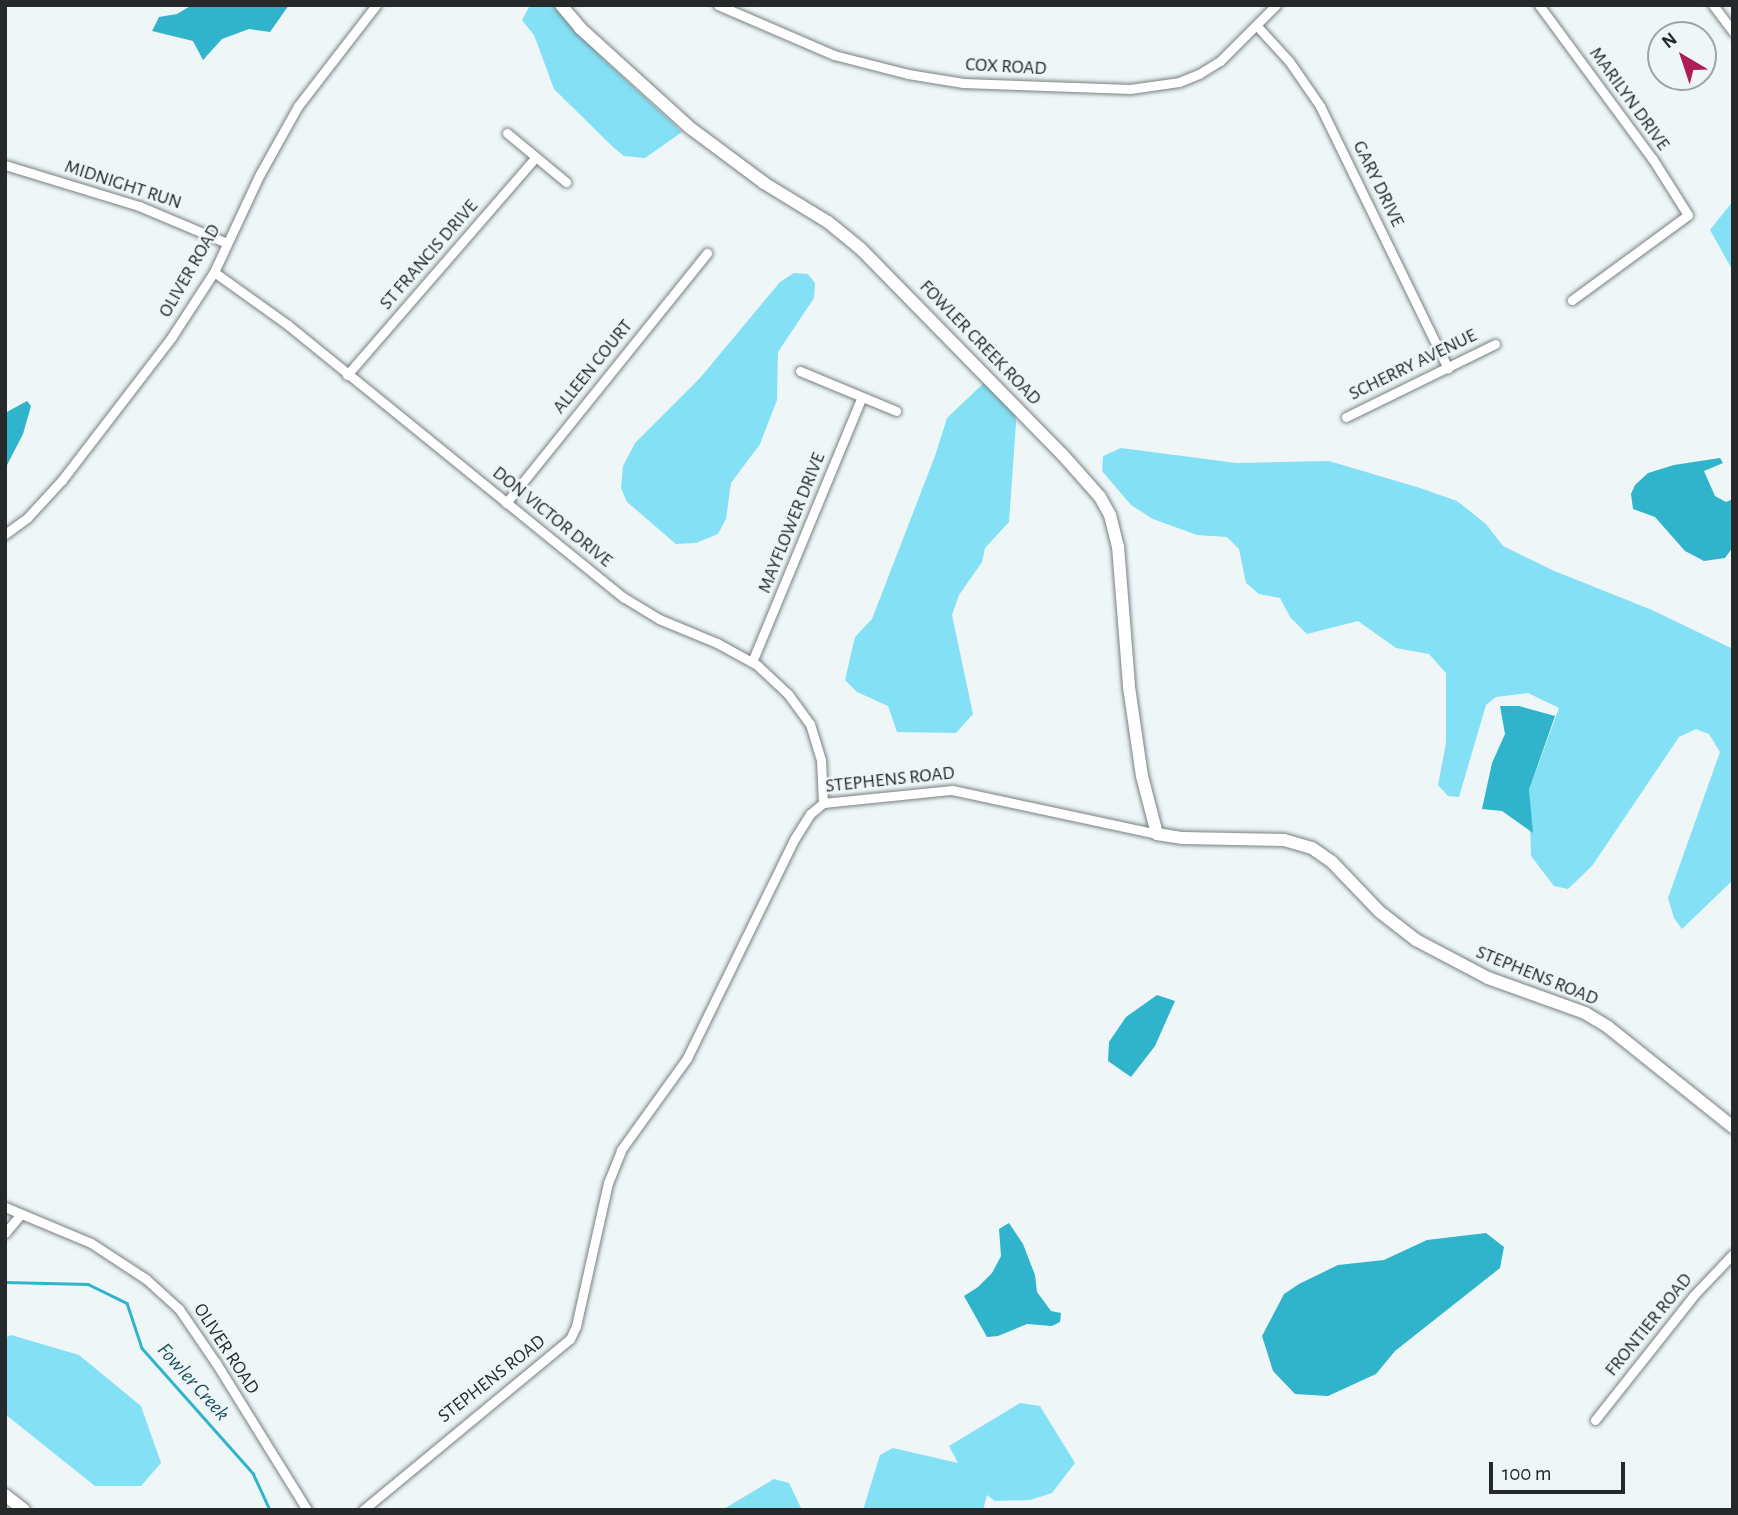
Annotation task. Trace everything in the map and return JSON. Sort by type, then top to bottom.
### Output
[{"type":"main road","name":"FOWLER CREEK ROAD","points":[[561,5],[580,28],[699,135],[764,183],[828,222],[861,249],[1062,454],[1100,498],[1110,515],[1118,546],[1129,687],[1142,776],[1157,834]]},
{"type":"main road","name":"STEPHENS ROAD","points":[[1157,834],[1183,838],[1284,839],[1312,848],[1332,862],[1380,912],[1416,940],[1488,978],[1585,1013],[1608,1027],[1733,1127]]},
{"type":"main road","points":[[5,1495],[24,1510]]},
{"type":"street","name":"OLIVER ROAD","points":[[5,534],[27,518],[62,480],[171,338],[214,272],[298,106],[376,5]]},
{"type":"street","name":"COX ROAD","points":[[718,5],[807,45],[880,67],[963,83],[1130,89],[1178,82],[1199,75],[1220,61],[1276,5]]},
{"type":"street","name":"MARILYN DRIVE","points":[[1539,5],[1652,158],[1688,215],[1572,300]]},
{"type":"street","points":[[1713,5],[1733,32]]},
{"type":"street","name":"GARY DRIVE","points":[[1257,26],[1295,69],[1320,106],[1448,368]]},
{"type":"street","points":[[508,133],[566,182]]},
{"type":"street","name":"ST FRANCIS DRIVE","points":[[347,375],[535,158]]},
{"type":"street","name":"MIDNIGHT RUN","points":[[5,165],[139,206],[227,243]]},
{"type":"street","name":"ALLEEN COURT","points":[[506,502],[707,253]]},
{"type":"street","name":"DON VICTOR DRIVE","points":[[214,272],[288,325],[642,610],[752,662],[788,694],[810,724],[821,760],[823,803]]},
{"type":"street","name":"SCHERRY AVENUE","points":[[1346,417],[1495,344]]},
{"type":"street","points":[[800,371],[896,411]]},
{"type":"street","name":"MAYFLOWER DRIVE","points":[[752,662],[862,397]]},
{"type":"street","name":"STEPHENS ROAD","points":[[363,1510],[570,1339],[576,1326],[608,1184],[618,1156],[692,1049],[794,838],[810,814],[823,803],[952,790],[1157,834]]},
{"type":"street","name":"OLIVER ROAD","points":[[5,1207],[90,1243],[146,1279],[179,1309],[216,1363],[306,1510]]},
{"type":"street","points":[[5,1233],[21,1214]]},
{"type":"street","name":"FRONTIER ROAD","points":[[1595,1420],[1694,1295],[1733,1254]]},
{"type":"shaded area","points":[[192,5],[289,5],[270,32],[249,29],[222,39],[203,60],[193,41],[152,31],[159,17],[177,14]]},
{"type":"shaded area","points":[[530,5],[553,5],[602,58],[682,132],[645,158],[624,156],[613,147],[554,89],[534,35],[522,20]]},
{"type":"shaded area","points":[[1733,201],[1733,271],[1710,230]]},
{"type":"shaded area","points":[[794,273],[808,274],[815,283],[814,298],[778,352],[777,400],[760,444],[731,483],[726,519],[718,534],[696,543],[676,544],[627,502],[621,488],[623,466],[635,443],[700,378],[780,282]]},
{"type":"shaded area","points":[[988,379],[1014,406],[1016,423],[1009,522],[985,548],[982,562],[959,595],[952,615],[973,714],[956,733],[897,732],[888,706],[857,692],[845,680],[855,637],[872,619],[947,418]]},
{"type":"shaded area","points":[[27,401],[31,406],[23,434],[5,469],[5,413]]},
{"type":"shaded area","points":[[1121,448],[1236,463],[1329,461],[1420,488],[1457,501],[1486,524],[1503,546],[1552,570],[1652,610],[1733,649],[1733,880],[1682,929],[1674,918],[1668,898],[1720,752],[1709,734],[1696,729],[1679,737],[1592,866],[1568,889],[1554,886],[1531,856],[1529,790],[1559,708],[1528,693],[1496,697],[1486,705],[1459,797],[1448,796],[1438,785],[1446,743],[1446,673],[1429,654],[1396,648],[1358,621],[1307,634],[1290,617],[1280,598],[1259,594],[1246,583],[1239,549],[1227,537],[1197,535],[1153,519],[1131,505],[1102,471],[1103,456]]},
{"type":"shaded area","points":[[1720,458],[1723,463],[1704,471],[1715,496],[1726,502],[1733,499],[1733,547],[1725,558],[1704,561],[1685,551],[1655,517],[1633,509],[1631,494],[1635,485],[1648,473],[1674,465]]},
{"type":"shaded area","points":[[1500,706],[1519,706],[1555,716],[1529,790],[1533,833],[1502,811],[1482,809],[1492,763],[1505,734]]},
{"type":"shaded area","points":[[1157,995],[1175,1001],[1155,1046],[1131,1077],[1108,1061],[1109,1042],[1126,1017]]},
{"type":"shaded area","points":[[1009,1223],[1023,1244],[1035,1275],[1037,1292],[1051,1311],[1061,1313],[1060,1322],[1052,1326],[1027,1324],[998,1336],[987,1337],[964,1296],[992,1273],[1001,1256],[999,1229]]},
{"type":"shaded area","points":[[1486,1233],[1504,1247],[1500,1268],[1395,1351],[1376,1374],[1328,1396],[1295,1394],[1273,1371],[1262,1336],[1284,1294],[1299,1284],[1338,1265],[1384,1260],[1427,1240]]},
{"type":"shaded area","points":[[11,1335],[79,1355],[141,1406],[161,1463],[141,1486],[95,1486],[5,1414],[5,1338]]},
{"type":"shaded area","points":[[1020,1403],[1040,1406],[1075,1463],[1052,1493],[1030,1500],[995,1501],[987,1495],[983,1510],[863,1510],[880,1455],[893,1448],[958,1463],[949,1446]]},
{"type":"shaded area","points":[[774,1479],[789,1483],[802,1510],[722,1510]]},
{"type":"waterway","name":"Fowler Creek","points":[[5,1282],[88,1284],[127,1303],[142,1348],[253,1473],[270,1510]]}]
